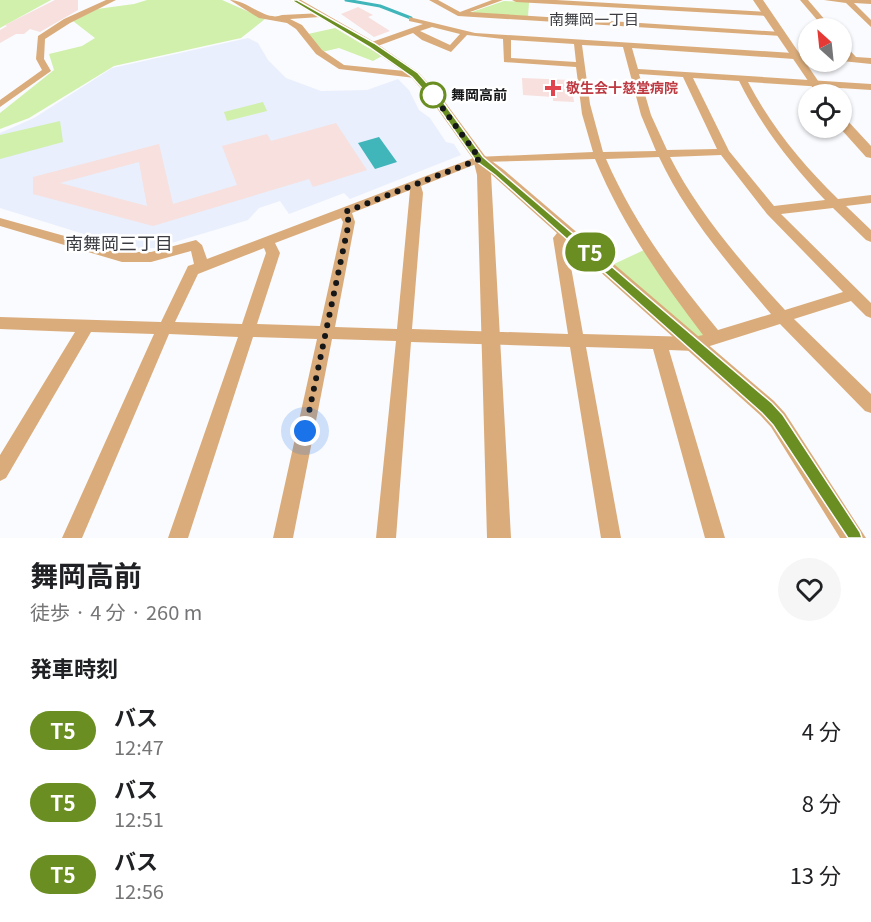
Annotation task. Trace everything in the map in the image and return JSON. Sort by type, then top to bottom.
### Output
[{"type":"street","points":[[0,104],[47,71],[40,59],[41,38],[67,21],[112,0]]},
{"type":"street","points":[[234,0],[246,9],[289,21],[299,27],[319,52],[342,67],[415,75]]},
{"type":"street","points":[[295,0],[372,45],[415,75],[480,159],[767,408],[778,420],[854,538]]},
{"type":"street","points":[[434,0],[458,14],[796,56]]},
{"type":"street","points":[[372,45],[500,0]]},
{"type":"street","points":[[516,0],[638,3],[768,14]]},
{"type":"street","points":[[758,0],[814,83]]},
{"type":"street","points":[[804,0],[819,18]]},
{"type":"street","points":[[828,0],[871,3]]},
{"type":"street","points":[[848,1],[871,25]]},
{"type":"street","points":[[638,3],[649,37]]},
{"type":"street","points":[[268,17],[320,15]]},
{"type":"street","points":[[412,19],[465,33],[507,38],[627,45],[649,37],[781,34]]},
{"type":"street","points":[[414,30],[451,49],[465,33]]},
{"type":"street","points":[[507,38],[507,60],[581,65]]},
{"type":"street","points":[[578,42],[589,124],[621,203],[667,279],[714,337]]},
{"type":"street","points":[[627,45],[646,115],[663,154],[686,194],[721,244],[783,316],[871,405]]},
{"type":"street","points":[[852,58],[854,60],[871,61]]},
{"type":"street","points":[[633,71],[871,87]]},
{"type":"street","points":[[687,75],[724,152],[771,211],[871,312]]},
{"type":"street","points":[[742,78],[764,119],[832,203],[871,237]]},
{"type":"street","points":[[852,133],[871,154]]},
{"type":"street","points":[[72,538],[165,327],[193,270],[268,243],[480,159],[724,152]]},
{"type":"street","points":[[480,159],[484,175],[499,538]]},
{"type":"street","points":[[387,538],[417,193],[414,184]]},
{"type":"street","points":[[771,211],[871,199]]},
{"type":"street","points":[[283,538],[349,222],[345,212]]},
{"type":"street","points":[[0,222],[122,256],[150,257],[195,245],[202,267]]},
{"type":"street","points":[[565,231],[559,238],[611,538]]},
{"type":"street","points":[[178,538],[273,253],[268,243]]},
{"type":"street","points":[[3,327],[88,324],[694,344],[853,295]]},
{"type":"street","points":[[0,472],[88,324]]},
{"type":"street","points":[[659,342],[715,538]]},
{"type":"shaded area","points":[[248,38],[258,43],[268,60],[286,78],[321,91],[367,90],[398,79],[409,90],[419,110],[430,118],[446,142],[454,144],[461,155],[350,199],[344,193],[289,214],[280,201],[259,208],[248,220],[155,248],[132,249],[0,208],[0,133],[34,118],[112,68]]},
{"type":"green space","points":[[0,0],[51,0],[0,28]]},
{"type":"green space","points":[[147,0],[222,0],[265,19],[241,38],[114,66],[29,118],[0,129],[0,113],[54,70],[49,54],[82,46],[95,38],[73,21],[97,9]]},
{"type":"green space","points":[[504,1],[529,2],[528,17],[469,13]]},
{"type":"green space","points":[[335,28],[382,56],[373,61],[339,48],[322,52],[308,34]]},
{"type":"green space","points":[[263,102],[267,111],[227,121],[224,112]]},
{"type":"green space","points":[[60,121],[63,142],[0,159],[0,135]]},
{"type":"green space","points":[[644,250],[706,335],[693,338],[612,265]]},
{"type":"water","points":[[379,137],[397,162],[375,169],[358,143]]},
{"type":"building","points":[[55,0],[78,0],[78,10],[40,32],[30,29],[24,34],[16,34],[0,43],[0,30],[7,26],[5,25]]},
{"type":"building","points":[[358,7],[373,15],[368,17],[390,31],[374,37],[341,14]]},
{"type":"building","name":"敬生会十慈堂病院","points":[[522,78],[571,80],[574,102],[553,101],[553,97],[523,95]]},
{"type":"building","points":[[336,123],[367,170],[313,187],[309,179],[153,226],[33,194],[33,177],[159,144],[173,204],[237,185],[222,146],[267,134],[271,141]],"holes":[[[139,162],[147,206],[60,183]]]},
{"type":"waterway","points":[[346,0],[380,6],[411,18]]},
{"type":"bus line","name":"T5","points":[[295,0],[372,45],[415,75],[438,101],[480,159],[499,173],[767,408],[778,420],[854,538]]},
{"type":"place","name":"敬生会十慈堂病院","points":[[553,88]]},
{"type":"place","name":"舞岡高前","points":[[433,95]]},
{"type":"district","name":"南舞岡一丁目","points":[[594,20]]},
{"type":"district","name":"南舞岡三丁目","points":[[119,244]]},
{"type":"route","points":[[305,431],[349,222],[349,217],[345,212],[480,159],[433,95]]}]
